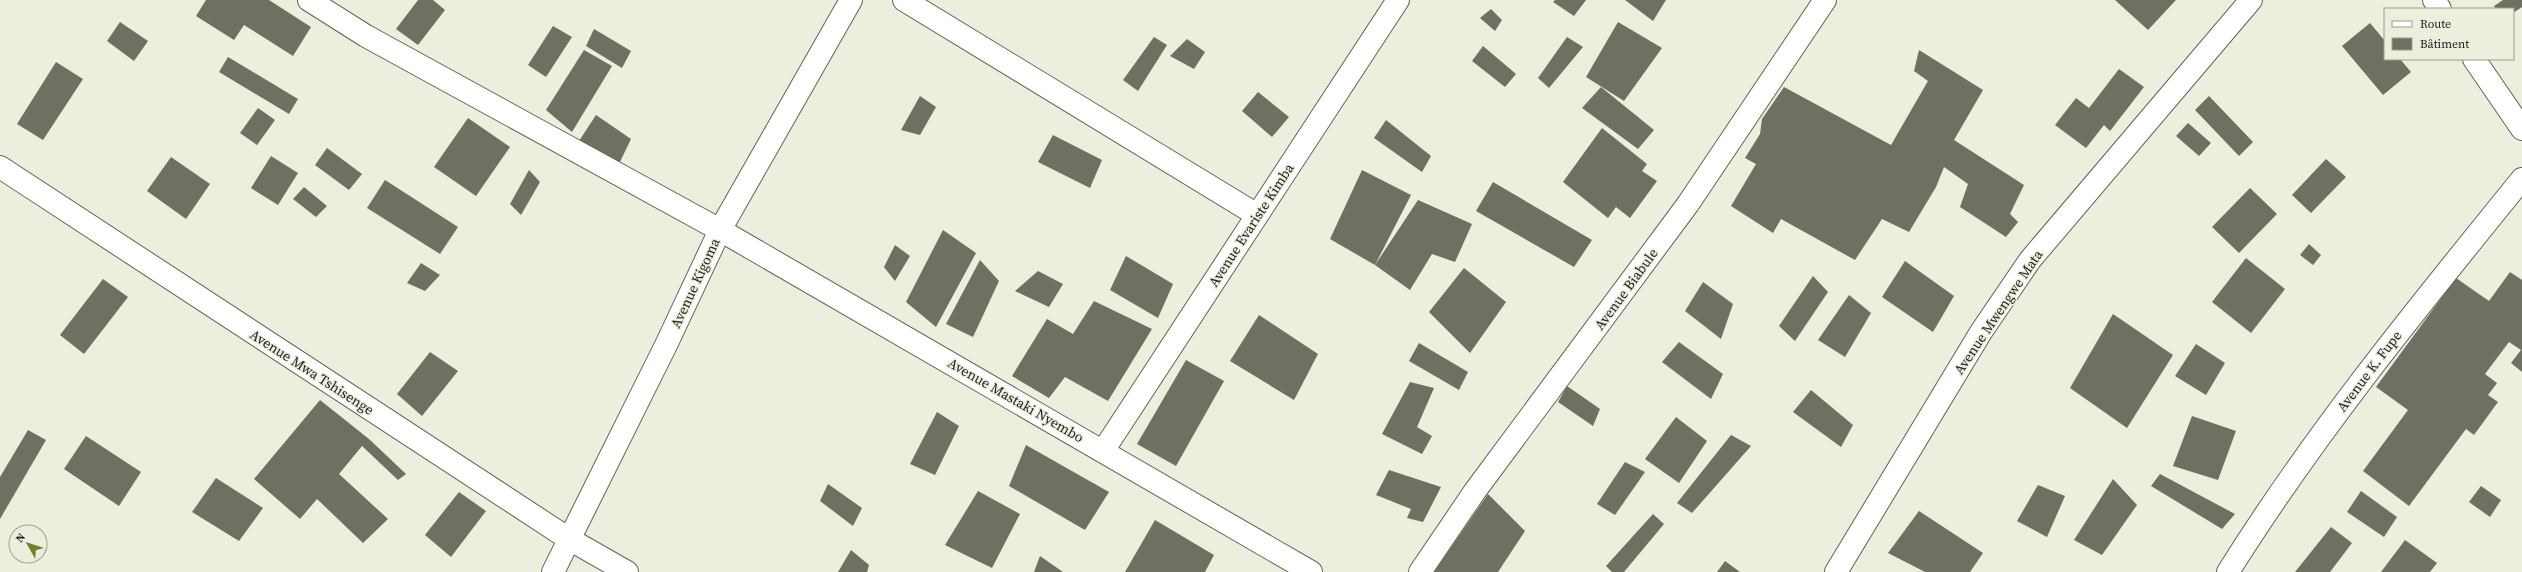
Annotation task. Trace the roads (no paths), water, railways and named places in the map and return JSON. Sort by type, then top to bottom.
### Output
[{"type":"street","name":"Avenue Mastaki Nyembo","points":[[309,0],[366,36],[720,230],[1311,572]]},
{"type":"street","name":"Avenue Kigoma","points":[[552,572],[667,343],[720,230],[851,0]]},
{"type":"street","points":[[904,0],[1257,215]]},
{"type":"street","name":"Avenue Evariste Kimba","points":[[1103,451],[1398,0]]},
{"type":"street","name":"Avenue Biabule","points":[[1420,572],[1475,491],[1688,204],[1825,0]]},
{"type":"street","name":"Avenue Mwengwe Mata","points":[[1836,572],[1981,332],[2030,260],[2251,0]]},
{"type":"street","points":[[2475,60],[2522,129]]},
{"type":"street","name":"Avenue Mwa Tshisenge","points":[[0,167],[569,539],[627,572]]},
{"type":"street","name":"Avenue K. Fupe","points":[[2228,572],[2309,450],[2424,299],[2522,179]]}]
